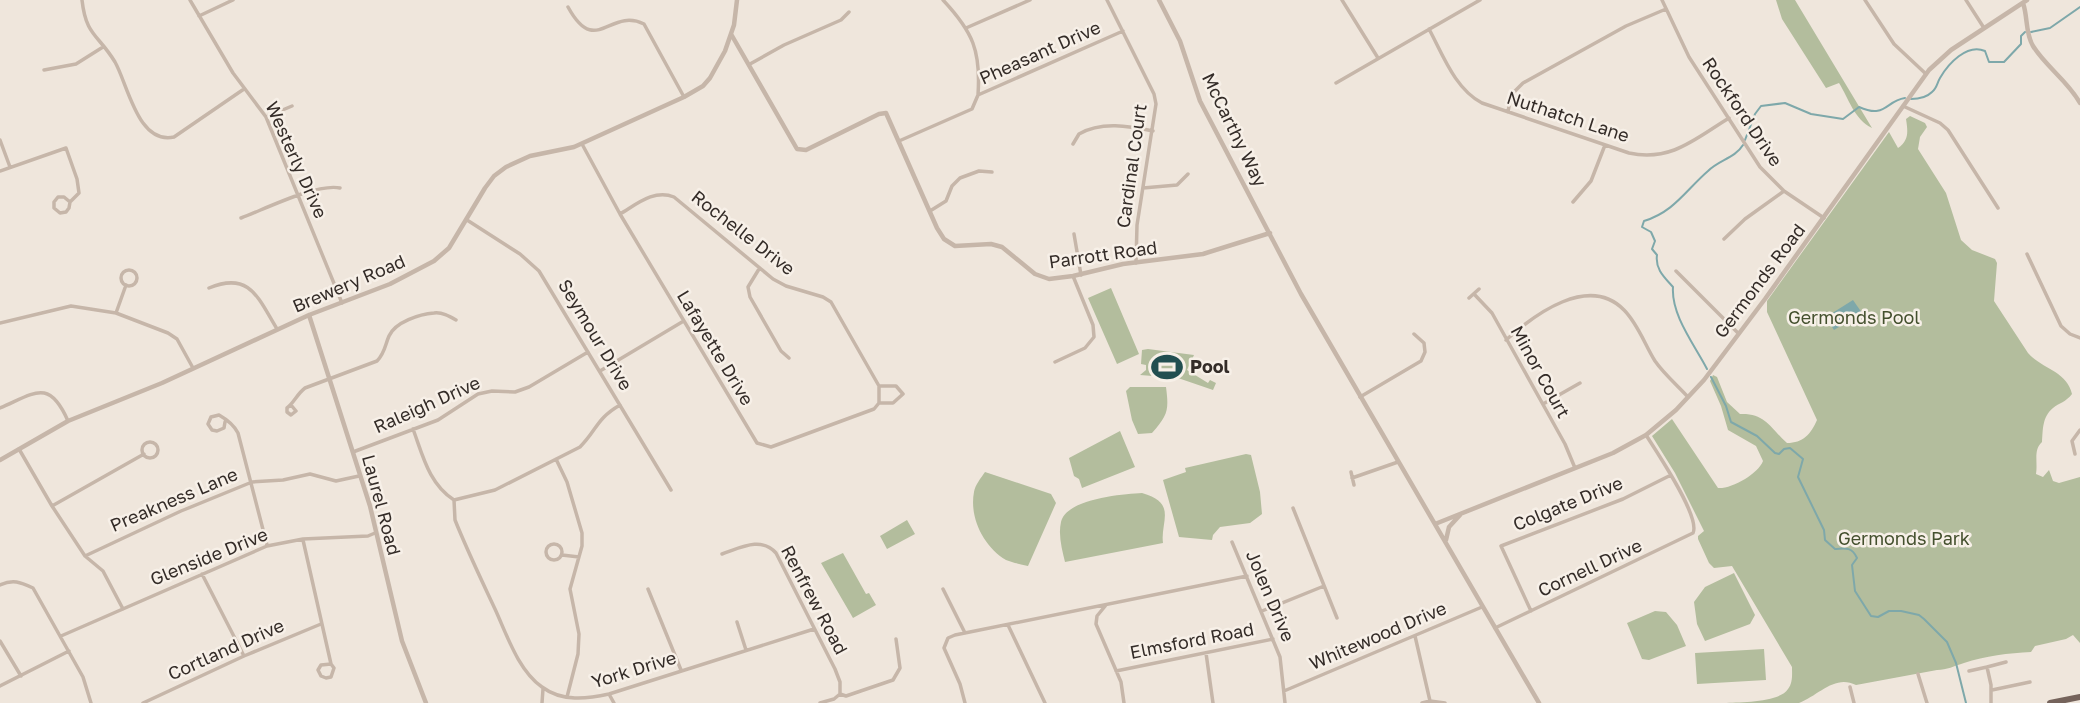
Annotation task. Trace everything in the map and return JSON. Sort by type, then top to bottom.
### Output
[{"type":"main road","points":[[2050,703],[2080,697]]},
{"type":"street","points":[[82,0],[88,28],[119,70],[131,102],[149,130],[158,136],[166,139],[174,137],[244,89]]},
{"type":"street","name":"Westerly Drive","points":[[190,0],[221,56],[265,117],[342,303]]},
{"type":"street","points":[[199,16],[233,0]]},
{"type":"street","name":"Brewery Road","points":[[0,460],[68,421],[278,331],[309,315],[407,277],[434,261],[449,248],[494,176],[506,167],[530,156],[582,144],[703,86],[723,57],[731,34],[737,0]]},
{"type":"street","points":[[943,0],[959,17],[978,54],[978,95]]},
{"type":"street","points":[[966,28],[1030,0]]},
{"type":"street","name":"Cardinal Court","points":[[1107,0],[1154,94],[1156,104],[1136,230],[1136,263]]},
{"type":"street","name":"McCarthy Way","points":[[1159,0],[1180,41],[1200,101],[1270,233]]},
{"type":"street","points":[[1342,0],[1378,58]]},
{"type":"street","points":[[1336,83],[1480,0]]},
{"type":"street","name":"Rockford Drive","points":[[1662,0],[1689,57],[1760,167],[1784,191],[1824,218]]},
{"type":"street","points":[[1865,0],[1894,44],[1926,74]]},
{"type":"street","points":[[1966,0],[1984,28]]},
{"type":"street","points":[[2025,1],[2029,37],[2033,47],[2067,83],[2080,103]]},
{"type":"street","name":"Germonds Road","points":[[1435,524],[1618,451],[1646,435],[1689,397],[1824,218],[1926,74],[1948,52],[2025,1]]},
{"type":"street","points":[[568,7],[578,24],[589,30],[629,19],[644,24],[684,97]]},
{"type":"street","points":[[1508,112],[1511,95],[1523,83],[1626,26],[1666,9]]},
{"type":"street","points":[[750,64],[790,42],[841,20],[849,12]]},
{"type":"street","name":"Nuthatch Lane","points":[[1429,29],[1460,85],[1470,97],[1642,156],[1668,154],[1729,118]]},
{"type":"street","name":"Pheasant Drive","points":[[899,141],[972,109],[978,95],[1123,31]]},
{"type":"street","name":"Parrott Road","points":[[731,34],[792,142],[800,151],[883,113],[889,117],[941,236],[951,244],[962,247],[998,245],[1008,250],[1039,277],[1052,279],[1081,275],[1136,263],[1203,254],[1270,233]]},
{"type":"street","points":[[44,70],[76,64],[104,47]]},
{"type":"street","points":[[265,117],[292,106]]},
{"type":"street","points":[[1903,106],[1936,121],[1948,130],[1998,208]]},
{"type":"street","points":[[1073,144],[1079,134],[1097,128],[1113,126],[1153,131]]},
{"type":"street","points":[[0,140],[10,166]]},
{"type":"street","name":"Lafayette Drive","points":[[582,144],[620,214],[757,443],[771,447],[866,414],[879,403]]},
{"type":"street","points":[[1573,202],[1591,180],[1605,145]]},
{"type":"street","points":[[0,170],[66,148],[79,193],[70,202],[66,212],[60,213],[54,208],[58,197],[64,197],[70,202]]},
{"type":"street","points":[[930,211],[946,201],[952,186],[960,178],[979,171],[992,172]]},
{"type":"street","points":[[1143,187],[1177,185],[1188,174]]},
{"type":"street","points":[[241,218],[324,187],[340,188]]},
{"type":"street","points":[[1724,239],[1745,219],[1784,191]]},
{"type":"street","name":"Rochelle Drive","points":[[620,214],[648,198],[666,194],[674,197],[759,268],[786,286],[831,302],[879,386],[879,403]]},
{"type":"street","name":"Seymour Drive","points":[[467,220],[520,254],[539,271],[671,490]]},
{"type":"street","points":[[1270,233],[1304,300],[1539,703]]},
{"type":"street","points":[[1074,234],[1081,275]]},
{"type":"street","points":[[2027,254],[2061,326],[2068,333],[2080,338]]},
{"type":"street","points":[[759,268],[748,287],[750,297],[781,351],[789,358]]},
{"type":"street","points":[[125,270],[133,270],[137,275],[136,281],[132,285],[126,285],[122,282],[121,274],[125,270]]},
{"type":"street","points":[[1676,271],[1738,333]]},
{"type":"street","points":[[1055,362],[1087,347],[1094,337],[1093,325],[1073,276]]},
{"type":"street","points":[[209,288],[229,282],[246,286],[256,295],[278,331]]},
{"type":"street","points":[[116,313],[126,285]]},
{"type":"street","points":[[1469,298],[1479,289]]},
{"type":"street","name":"Minor Court","points":[[1474,293],[1489,309],[1576,468]]},
{"type":"street","points":[[1506,340],[1553,306],[1574,298],[1600,296],[1625,311],[1657,363],[1689,397]]},
{"type":"street","points":[[0,323],[71,306],[116,313],[168,332],[177,339],[193,368]]},
{"type":"street","points":[[291,405],[297,394],[305,388],[377,361],[383,355],[390,335],[404,322],[434,313],[456,320]]},
{"type":"street","name":"Laurel Road","points":[[309,315],[370,506],[402,641],[426,703]]},
{"type":"street","points":[[600,371],[683,321]]},
{"type":"street","points":[[1360,397],[1421,361],[1425,352],[1424,344],[1414,334]]},
{"type":"street","name":"Raleigh Drive","points":[[353,452],[447,415],[478,394],[492,391],[515,392],[529,387],[588,352]]},
{"type":"street","points":[[1543,404],[1580,383]]},
{"type":"street","points":[[879,386],[897,386],[903,394],[893,403],[879,403]]},
{"type":"street","points":[[0,408],[40,392],[49,394],[61,406],[68,421]]},
{"type":"street","points":[[413,429],[433,481],[442,492],[454,500],[495,490],[580,447],[598,421],[620,405]]},
{"type":"street","points":[[216,415],[222,416],[225,422],[224,428],[217,431],[211,429],[208,424],[211,417],[216,415]]},
{"type":"street","points":[[225,422],[231,423],[239,433],[267,546]]},
{"type":"street","points":[[2075,454],[2072,441],[2080,430]]},
{"type":"street","points":[[1646,435],[1671,475]]},
{"type":"street","points":[[152,442],[156,445],[158,452],[155,456],[148,457],[144,454],[145,444],[152,442]]},
{"type":"street","points":[[19,449],[85,556],[103,571],[123,609]]},
{"type":"street","points":[[52,506],[144,454]]},
{"type":"street","points":[[556,459],[567,482],[582,533],[582,546],[570,589],[579,634],[578,654],[566,698]]},
{"type":"street","points":[[1352,478],[1398,462]]},
{"type":"street","points":[[1351,471],[1354,485]]},
{"type":"street","name":"Preakness Lane","points":[[85,556],[181,511],[252,482],[284,480],[310,474],[336,481],[359,475]]},
{"type":"street","name":"Cornell Drive","points":[[1495,628],[1690,536],[1695,530],[1695,523],[1671,475]]},
{"type":"street","name":"Colgate Drive","points":[[1531,611],[1501,546],[1622,499],[1671,475]]},
{"type":"street","name":"York Drive","points":[[454,500],[455,520],[515,652],[529,675],[543,689],[566,698],[586,699],[610,694],[814,629]]},
{"type":"street","points":[[1293,509],[1337,618]]},
{"type":"street","points":[[1447,545],[1446,534],[1449,527],[1463,512]]},
{"type":"street","name":"Glenside Drive","points":[[61,636],[267,546],[303,539],[368,536],[375,533]]},
{"type":"street","points":[[303,539],[321,624],[334,668],[333,674],[328,678],[321,676],[318,670],[321,665],[331,664]]},
{"type":"street","name":"Jolen Drive","points":[[1232,542],[1283,667],[1285,703]]},
{"type":"street","name":"Renfrew Road","points":[[722,554],[762,543],[776,552],[835,669],[840,682],[840,694]]},
{"type":"street","points":[[562,555],[556,545],[546,549],[551,560],[562,555],[579,557]]},
{"type":"street","points":[[202,573],[244,656]]},
{"type":"street","points":[[965,703],[960,684],[944,648],[948,638],[1247,576]]},
{"type":"street","points":[[0,585],[9,581],[20,581],[33,589],[83,677],[91,703]]},
{"type":"street","points":[[1262,611],[1324,586]]},
{"type":"street","points":[[648,589],[681,670]]},
{"type":"street","points":[[943,589],[965,633]]},
{"type":"street","points":[[1108,604],[1097,616],[1096,624],[1116,671],[1124,703]]},
{"type":"street","name":"Whitewood Drive","points":[[1284,691],[1482,607]]},
{"type":"street","points":[[737,622],[746,650]]},
{"type":"street","name":"Cortland Drive","points":[[143,703],[321,624]]},
{"type":"street","points":[[1008,625],[1045,703]]},
{"type":"street","points":[[1415,636],[1430,701]]},
{"type":"street","points":[[820,703],[840,694],[846,696],[893,680],[900,668],[896,639]]},
{"type":"street","name":"Elmsford Road","points":[[1116,671],[1273,639]]},
{"type":"street","points":[[0,641],[20,676]]},
{"type":"street","points":[[0,686],[69,651]]},
{"type":"street","points":[[1206,653],[1213,703]]},
{"type":"street","points":[[1969,671],[2007,662]]},
{"type":"street","points":[[1987,667],[1992,690],[1991,703]]},
{"type":"street","points":[[1918,674],[1927,703]]},
{"type":"street","points":[[1992,690],[2030,682]]},
{"type":"street","points":[[1850,688],[1854,703]]},
{"type":"street","points":[[542,703],[543,689]]},
{"type":"street","points":[[610,694],[614,703]]},
{"type":"street","points":[[1422,703],[1446,703]]},
{"type":"green space","points":[[1776,0],[1795,0],[1872,128],[1856,114],[1839,83],[1826,88],[1782,19]]},
{"type":"green space","name":"Germonds Park","points":[[1910,116],[1925,123],[1927,127],[1920,137],[1918,149],[1946,193],[1961,240],[1972,250],[1995,259],[1997,263],[1994,301],[2028,353],[2060,375],[2072,394],[2047,415],[2042,442],[2037,452],[2036,474],[2043,477],[2049,470],[2053,481],[2059,483],[2080,477],[2080,643],[2073,635],[2035,646],[2031,652],[1989,657],[1944,669],[1856,685],[1841,682],[1799,703],[1724,703],[1759,701],[1783,694],[1791,684],[1792,667],[1732,566],[1714,568],[1709,563],[1698,539],[1704,531],[1675,473],[1652,436],[1672,419],[1718,488],[1737,483],[1756,471],[1763,461],[1756,446],[1728,430],[1710,381],[1713,375],[1717,377],[1727,402],[1740,414],[1756,416],[1767,422],[1787,443],[1802,439],[1812,430],[1817,420],[1767,312],[1767,301],[1889,132],[1898,148],[1904,142],[1907,132],[1906,119]]},
{"type":"green space","points":[[1111,288],[1139,354],[1117,364],[1088,298]]},
{"type":"green space","name":"Pool","points":[[1142,350],[1194,355],[1187,370],[1208,383],[1210,380],[1216,383],[1213,390],[1178,378],[1140,375],[1146,370],[1146,365],[1141,364]]},
{"type":"green space","points":[[1130,387],[1166,387],[1166,412],[1152,433],[1138,434],[1126,391]]},
{"type":"green space","points":[[1120,431],[1135,467],[1082,488],[1079,479],[1074,476],[1069,458]]},
{"type":"green space","points":[[1251,455],[1262,514],[1250,523],[1220,527],[1212,540],[1179,537],[1163,480],[1186,472],[1185,468]]},
{"type":"green space","points":[[985,472],[1051,494],[1056,503],[1028,566],[1006,560],[991,548],[980,531],[973,502],[976,487]]},
{"type":"green space","points":[[1142,493],[1153,497],[1164,508],[1163,543],[1065,562],[1060,532],[1065,514],[1096,499]]},
{"type":"green space","points":[[907,520],[915,534],[887,549],[880,536]]},
{"type":"green space","points":[[843,553],[866,594],[869,593],[876,605],[853,618],[821,563]]},
{"type":"green space","points":[[1734,573],[1755,615],[1750,624],[1705,641],[1697,624],[1694,602],[1705,587]]},
{"type":"green space","points":[[1655,611],[1666,612],[1677,625],[1686,646],[1649,660],[1642,659],[1627,623]]},
{"type":"green space","points":[[1764,649],[1766,680],[1697,684],[1695,653]]},
{"type":"water","points":[[1853,300],[1862,313],[1834,330],[1826,317]]},
{"type":"waterway","points":[[2031,32],[2050,28],[2080,7]]},
{"type":"waterway","points":[[1911,99],[1930,94],[1948,67],[1965,52],[1978,49],[1985,51],[1989,62],[2004,62],[2021,44],[2021,36],[2025,32]]},
{"type":"waterway","points":[[1745,140],[1761,106],[1785,103],[1811,114],[1843,119],[1859,107],[1875,111],[1905,98]]},
{"type":"waterway","points":[[1707,369],[1679,319],[1673,287],[1659,269],[1657,255],[1652,249],[1655,241],[1651,232],[1642,227],[1644,221],[1672,206],[1712,167],[1736,153],[1743,145]]},
{"type":"waterway","points":[[1711,377],[1731,422],[1757,436],[1775,453],[1779,454],[1790,448],[1803,459],[1798,477],[1824,530],[1825,540],[1835,549],[1848,549],[1855,554],[1857,558],[1852,565],[1855,591],[1871,616],[1878,617],[1889,611],[1919,615],[1947,642],[1956,663],[1966,703]]},
{"type":"place","name":"Pool","points":[[1167,367]]},
{"type":"park label","name":"Germonds Pool","points":[[1854,318]]}]
